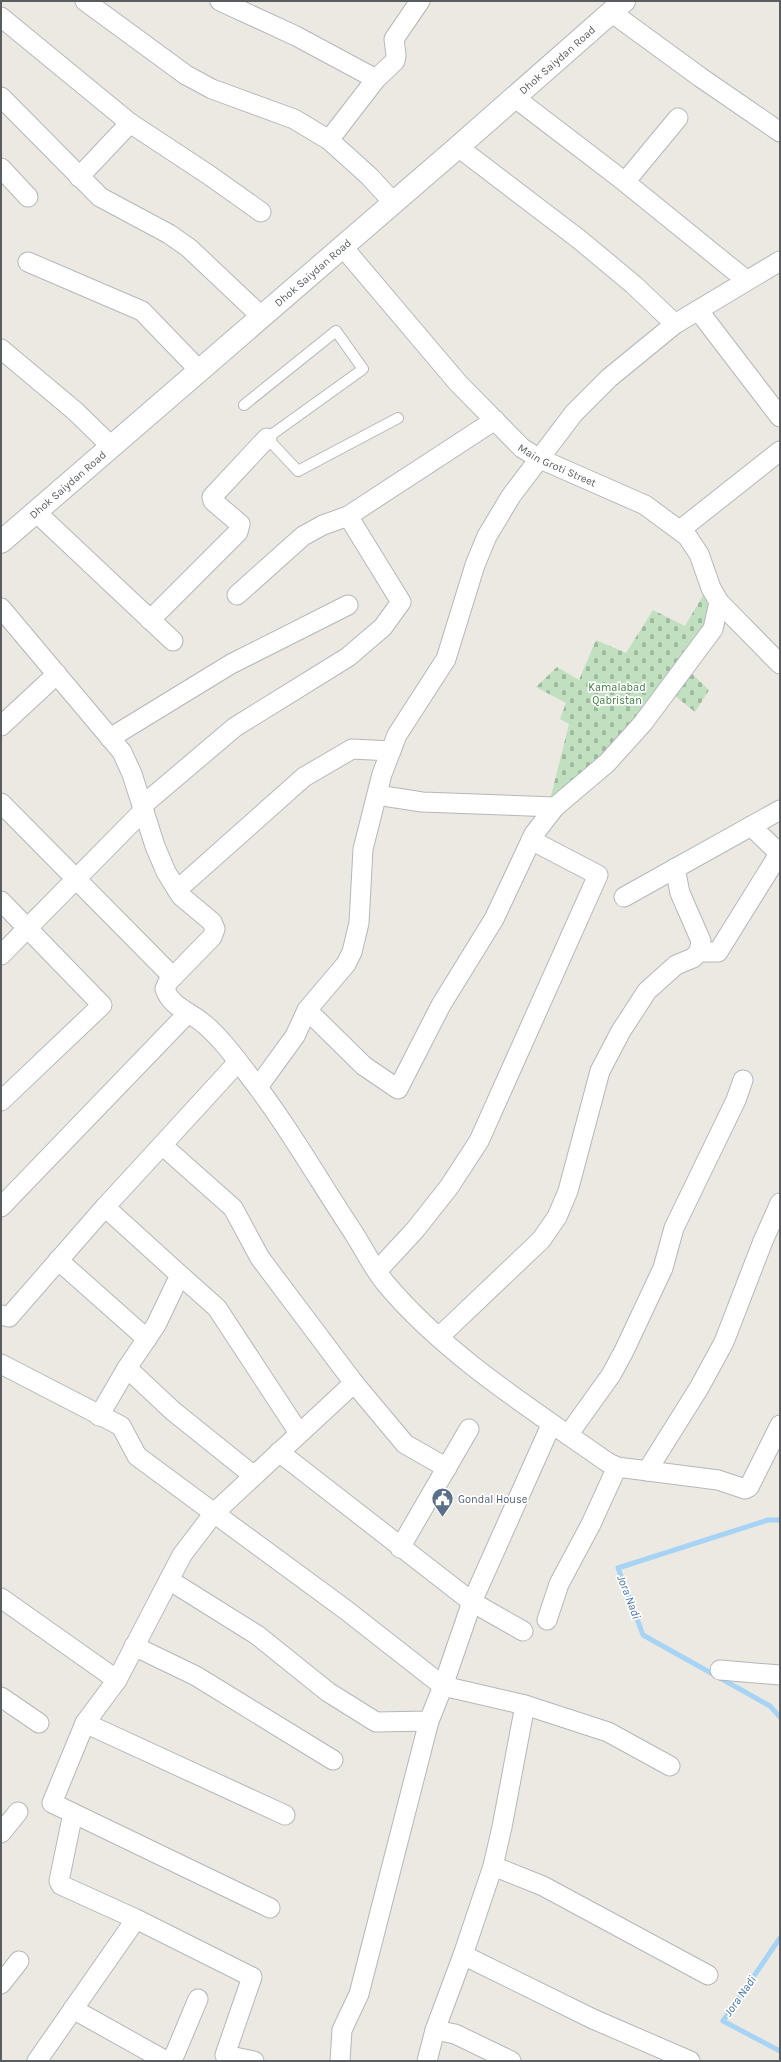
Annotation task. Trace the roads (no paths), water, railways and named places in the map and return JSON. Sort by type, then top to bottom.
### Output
[{"type":"main road","name":"Dhok Saiydan Road","points":[[1,542],[458,147],[618,6]]},
{"type":"street","points":[[85,1],[186,75],[212,89],[294,119],[328,140],[369,176],[393,202]]},
{"type":"street","points":[[220,1],[296,36],[376,80]]},
{"type":"street","points":[[328,140],[376,80],[395,61],[396,55],[394,39],[420,1]]},
{"type":"street","points":[[618,6],[700,77],[780,132]]},
{"type":"street","points":[[2,21],[130,123],[209,175],[261,212]]},
{"type":"street","points":[[1,97],[100,197],[169,234],[189,248],[261,316]]},
{"type":"street","points":[[514,97],[625,182],[746,280]]},
{"type":"street","points":[[625,182],[678,118]]},
{"type":"street","points":[[79,177],[130,123]]},
{"type":"street","points":[[458,147],[580,240],[634,286],[675,324]]},
{"type":"street","points":[[1,168],[28,197]]},
{"type":"street","name":"Main Groti Street","points":[[342,246],[458,383],[522,448],[538,458],[645,505],[687,536],[699,554],[711,588],[719,602],[780,664]]},
{"type":"street","points":[[258,1087],[296,1036],[307,1010],[346,964],[352,952],[358,923],[363,850],[377,795],[391,751],[397,735],[446,659],[453,641],[475,565],[487,536],[511,496],[538,458],[574,413],[609,378],[675,324],[746,280],[780,261]]},
{"type":"street","points":[[28,262],[142,311],[199,370]]},
{"type":"street","points":[[698,310],[754,380],[780,417]]},
{"type":"street","points":[[1,349],[64,401],[111,446]]},
{"type":"street","points":[[237,595],[303,536],[323,525],[348,516],[495,420]]},
{"type":"street","points":[[150,620],[238,532],[240,524],[213,501],[212,497],[267,438]]},
{"type":"street","points":[[680,530],[780,451]]},
{"type":"street","points":[[36,512],[173,642]]},
{"type":"street","points":[[1,955],[144,808],[235,727],[348,657],[383,627],[401,602],[348,516]]},
{"type":"street","points":[[307,1010],[364,1066],[398,1089],[441,1005],[494,919],[534,834],[555,807],[607,763],[643,723],[713,629],[719,602]]},
{"type":"street","points":[[110,738],[231,664],[348,605]]},
{"type":"street","points":[[1,608],[122,752],[132,774],[155,846],[166,872],[181,896],[212,922],[215,929],[212,937],[173,976],[165,989],[168,996],[187,1014],[203,1023],[258,1087],[386,1284],[439,1337],[550,1425],[617,1467],[718,1480],[745,1488],[749,1487],[780,1425]]},
{"type":"street","points":[[1,726],[57,674]]},
{"type":"street","points":[[177,890],[304,777],[352,749],[391,751]]},
{"type":"street","points":[[377,795],[422,802],[555,807]]},
{"type":"street","points":[[1,803],[173,976]]},
{"type":"street","points":[[624,897],[780,810]]},
{"type":"street","points":[[699,952],[718,952],[779,854],[751,826]]},
{"type":"street","points":[[378,1270],[415,1230],[444,1193],[478,1140],[598,875],[531,840]]},
{"type":"street","points":[[439,1337],[541,1240],[553,1223],[568,1191],[600,1071],[621,1031],[647,991],[676,965],[693,958],[699,952],[701,941],[680,893],[675,868]]},
{"type":"street","points":[[1,901],[102,1005],[1,1102]]},
{"type":"street","points":[[1,1207],[187,1014]]},
{"type":"street","points":[[1,1315],[8,1317],[105,1207],[238,1062]]},
{"type":"street","points":[[568,1435],[611,1375],[624,1351],[663,1268],[674,1228],[736,1100],[743,1080]]},
{"type":"street","points":[[162,1145],[233,1208],[260,1258],[354,1383],[405,1444],[447,1468]]},
{"type":"street","points":[[647,1471],[699,1388],[724,1342],[763,1241],[780,1204]]},
{"type":"street","points":[[105,1207],[217,1308],[300,1433]]},
{"type":"street","points":[[58,1260],[147,1339]]},
{"type":"street","points":[[99,1416],[127,1368],[156,1325],[180,1275]]},
{"type":"street","points":[[1,1364],[120,1426],[137,1456],[346,1610],[443,1686],[526,1705],[608,1732],[670,1766]]},
{"type":"street","points":[[127,1368],[173,1411],[254,1476]]},
{"type":"street","points":[[270,1908],[52,1803],[85,1723],[117,1680],[182,1555],[214,1513],[354,1383]]},
{"type":"street","points":[[340,2061],[342,2030],[359,1994],[429,1721],[443,1686],[472,1602],[550,1425]]},
{"type":"street","points":[[400,1548],[469,1429]]},
{"type":"street","points":[[279,1452],[400,1548],[472,1602],[522,1631]]},
{"type":"street","points":[[546,1620],[560,1584],[591,1524],[617,1467]]},
{"type":"street","points":[[169,1580],[257,1635],[328,1692],[376,1722],[429,1721]]},
{"type":"street","points":[[1,1598],[117,1680]]},
{"type":"street","points":[[134,1646],[196,1676],[333,1760]]},
{"type":"street","points":[[720,1670],[780,1675]]},
{"type":"street","points":[[1,1697],[39,1723]]},
{"type":"street","points":[[427,2061],[435,2030],[463,1955],[493,1866],[526,1705]]},
{"type":"street","points":[[85,1723],[285,1815]]},
{"type":"street","points":[[1,1833],[18,1812]]},
{"type":"street","points":[[73,1813],[59,1881],[61,1885],[136,1919],[252,1977],[225,2055],[254,2061]]},
{"type":"street","points":[[493,1866],[543,1886],[708,1975]]},
{"type":"street","points":[[38,2061],[136,1919]]},
{"type":"street","points":[[463,1955],[593,2019],[690,2061]]},
{"type":"street","points":[[1,1984],[19,1961]]},
{"type":"street","points":[[172,2061],[198,1999]]},
{"type":"street","points":[[73,2009],[166,2061]]},
{"type":"street","points":[[435,2030],[455,2034],[511,2061]]},
{"type":"lane","points":[[244,405],[336,331],[363,369],[267,438],[298,471],[398,418]]},
{"type":"waterway","name":"Jora Nadi","points":[[780,1520],[768,1520],[618,1568],[643,1635],[770,1706],[780,1717]]},
{"type":"waterway","name":"Jora Nadi","points":[[780,1938],[723,2021],[780,2051]]},
{"type":"place","name":"Gondal House","points":[[442,1518]]},
{"type":"park label","name":"Kamalabad Qabristan","points":[[617,693]]}]
